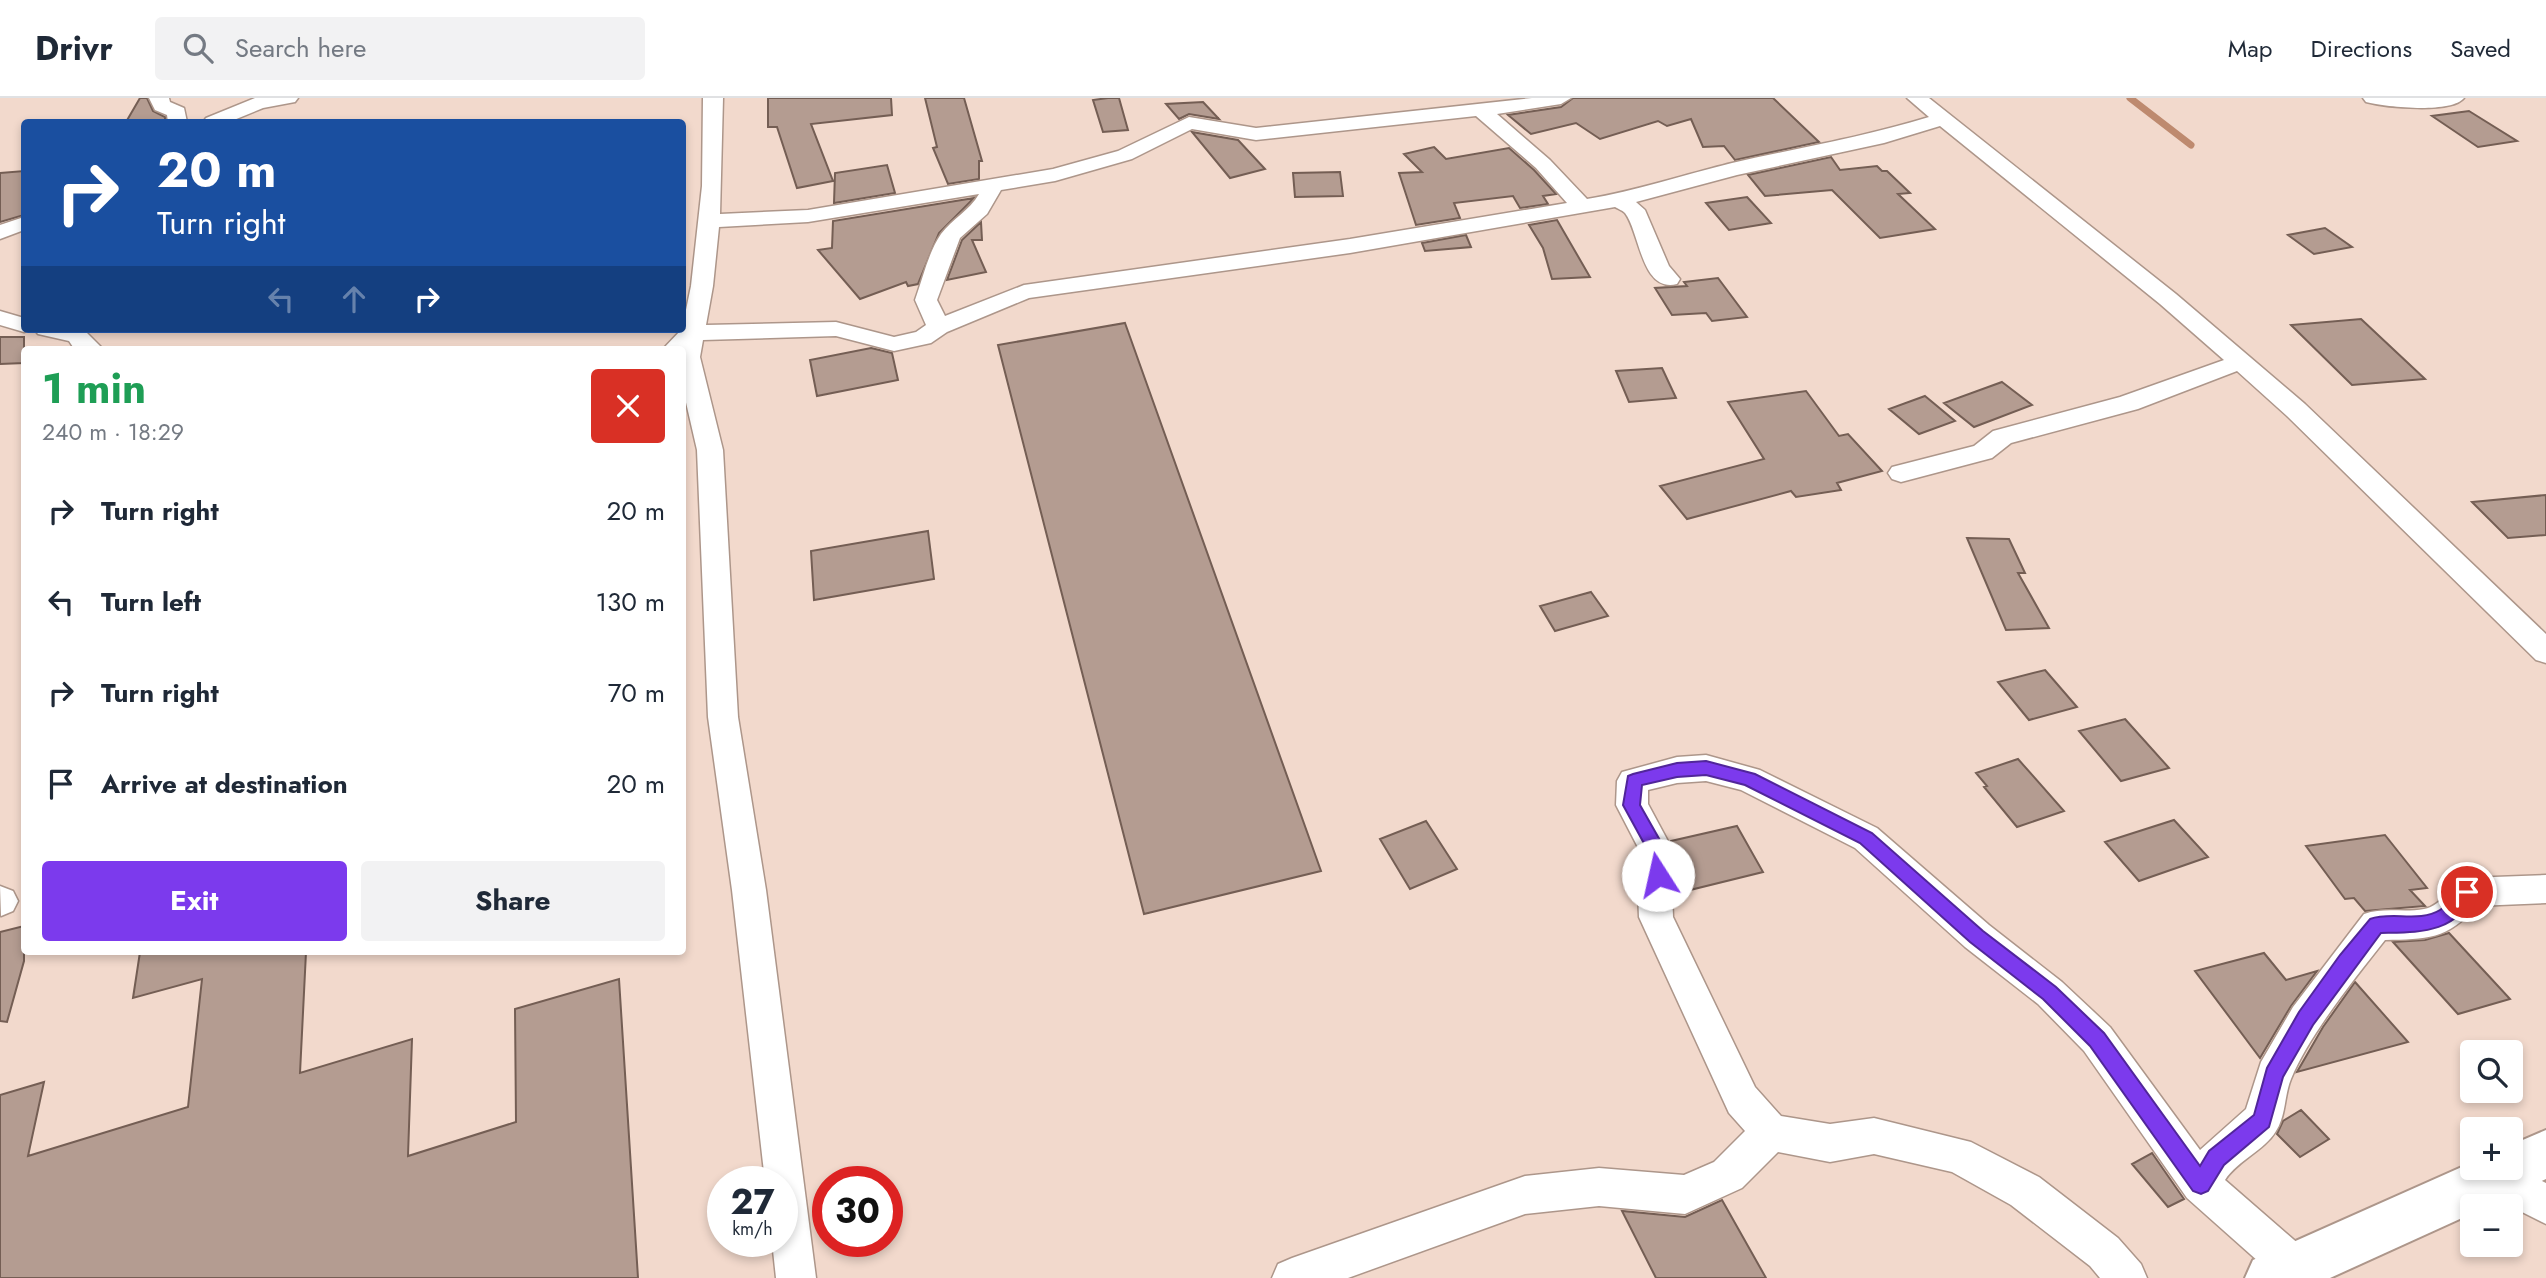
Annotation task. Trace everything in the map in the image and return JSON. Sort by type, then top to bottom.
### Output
[{"type":"street","points":[[159,98],[162,106],[177,112],[177,119]]},
{"type":"street","points":[[220,119],[258,103],[288,98]]},
{"type":"street","points":[[713,98],[712,186],[702,286],[684,342],[836,328],[894,344],[923,338],[939,327],[1024,292],[1350,246],[1619,200],[1734,169],[1884,138],[1944,119]]},
{"type":"street","points":[[1189,98],[1194,110],[1189,123]]},
{"type":"street","points":[[709,221],[808,216],[1055,175],[1125,155],[1189,123],[1256,134],[1481,110],[1561,98]]},
{"type":"street","points":[[1917,98],[2168,299],[2296,410],[2546,652]]},
{"type":"street","points":[[2372,98],[2402,103],[2454,98]]},
{"type":"street","points":[[1481,110],[1543,164],[1582,206]]},
{"type":"street","points":[[939,327],[926,300],[936,276],[937,262],[952,233],[978,213],[990,196],[992,186]]},
{"type":"street","points":[[1619,200],[1634,210],[1659,269],[1669,279]]},
{"type":"street","points":[[0,233],[21,224]]},
{"type":"street","points":[[0,318],[21,324]]},
{"type":"street","points":[[64,333],[77,336],[84,346]]},
{"type":"street","points":[[686,350],[710,450],[711,516],[723,717],[749,890],[796,1278]]},
{"type":"street","points":[[1901,474],[1983,452],[2002,438],[2083,413],[2129,403],[2240,362]]},
{"type":"street","points":[[2127,1278],[2104,1252],[2025,1191],[1958,1155],[1874,1136],[1830,1143],[1771,1132],[1742,1100],[1656,916],[1655,892],[1661,858],[1632,805],[1633,780],[1677,770],[1706,768],[1749,779],[1866,838],[1977,936],[2050,993],[2097,1040],[2201,1184],[2282,1272],[2487,1180]]},
{"type":"street","points":[[2201,1184],[2217,1158],[2262,1120],[2274,1074],[2306,1019],[2376,925],[2425,924],[2448,915],[2467,892],[2546,889]]},
{"type":"street","points":[[1292,1278],[1525,1195],[1599,1187],[1685,1195],[1728,1175],[1771,1132]]},
{"type":"street","points":[[2523,1164],[2546,1154]]},
{"type":"street","points":[[2500,1180],[2546,1204]]},
{"type":"building","points":[[140,98],[147,98],[153,111],[165,117],[165,119],[128,119]]},
{"type":"building","points":[[768,98],[891,98],[892,115],[811,124],[833,181],[797,188],[777,127],[768,127]]},
{"type":"building","points":[[925,98],[964,98],[982,161],[979,161],[979,179],[948,184],[933,148],[937,147]]},
{"type":"building","points":[[1119,98],[1128,130],[1103,132],[1093,100]]},
{"type":"building","points":[[1573,98],[1773,98],[1819,142],[1735,160],[1724,146],[1703,147],[1691,119],[1667,126],[1658,121],[1600,139],[1576,123],[1531,134],[1508,115],[1561,107]]},
{"type":"building","points":[[1203,102],[1219,119],[1189,114],[1179,119],[1166,104]]},
{"type":"building","points":[[2469,111],[2517,141],[2478,147],[2432,116]]},
{"type":"building","points":[[1192,132],[1238,140],[1265,169],[1230,178]]},
{"type":"building","points":[[1434,147],[1446,159],[1509,148],[1556,194],[1543,196],[1548,204],[1520,208],[1513,196],[1454,203],[1460,218],[1416,225],[1399,173],[1422,172],[1404,154]]},
{"type":"building","points":[[1831,157],[1840,170],[1877,166],[1882,171],[1887,171],[1910,193],[1898,194],[1935,229],[1880,238],[1832,190],[1765,196],[1748,175]]},
{"type":"building","points":[[887,165],[895,193],[834,203],[835,173]]},
{"type":"building","points":[[21,171],[21,216],[0,222],[0,173]]},
{"type":"building","points":[[1340,172],[1343,196],[1295,197],[1293,173]]},
{"type":"building","points":[[1747,197],[1771,223],[1729,230],[1706,203]]},
{"type":"building","points":[[974,198],[939,233],[918,284],[908,286],[906,282],[860,299],[818,250],[832,248],[833,221]]},
{"type":"building","points":[[1557,220],[1590,277],[1552,279],[1543,248],[1529,225]]},
{"type":"building","points":[[981,222],[982,240],[972,240],[986,272],[947,280],[962,240]]},
{"type":"building","points":[[2325,228],[2352,247],[2314,254],[2288,235]]},
{"type":"building","points":[[1466,235],[1471,247],[1425,251],[1422,243]]},
{"type":"building","points":[[1718,278],[1747,317],[1712,321],[1706,313],[1672,315],[1655,288],[1687,286],[1684,282]]},
{"type":"building","points":[[2361,319],[2425,379],[2352,385],[2291,325]]},
{"type":"building","points":[[1125,323],[1321,871],[1144,914],[998,345]]},
{"type":"building","points":[[0,337],[24,337],[21,363],[0,364]]},
{"type":"building","points":[[871,348],[892,353],[898,380],[817,396],[810,360]]},
{"type":"building","points":[[1662,368],[1676,398],[1629,402],[1616,371]]},
{"type":"building","points":[[2002,382],[2032,405],[1974,427],[1944,403]]},
{"type":"building","points":[[1806,391],[1839,436],[1848,434],[1882,471],[1837,483],[1841,490],[1796,497],[1791,491],[1687,519],[1660,486],[1764,459],[1728,402]]},
{"type":"building","points":[[1925,396],[1955,421],[1919,434],[1889,409]]},
{"type":"building","points":[[2546,495],[2546,535],[2508,538],[2472,502]]},
{"type":"building","points":[[928,531],[934,579],[814,600],[811,551]]},
{"type":"building","points":[[1967,538],[2009,539],[2025,573],[2018,573],[2049,628],[2006,630]]},
{"type":"building","points":[[1591,592],[1608,616],[1555,631],[1540,606]]},
{"type":"building","points":[[2045,670],[2077,707],[2029,720],[1998,682]]},
{"type":"building","points":[[2125,719],[2169,768],[2121,781],[2079,731]]},
{"type":"building","points":[[2018,759],[2064,811],[2017,827],[1976,773]]},
{"type":"building","points":[[2174,820],[2208,857],[2139,881],[2105,842]]},
{"type":"building","points":[[1426,821],[1457,869],[1410,889],[1380,839]]},
{"type":"building","points":[[1737,826],[1763,872],[1690,890],[1678,868],[1679,857],[1671,841]]},
{"type":"building","points":[[2385,835],[2427,888],[2410,890],[2425,906],[2365,911],[2354,898],[2345,899],[2306,846]]},
{"type":"building","points":[[21,927],[21,955],[24,955],[7,1022],[0,1021],[0,932]]},
{"type":"building","points":[[2449,933],[2510,999],[2458,1014],[2393,942],[2425,940]]},
{"type":"building","points":[[2264,953],[2286,980],[2317,971],[2291,1006],[2260,1058],[2195,971]]},
{"type":"building","points":[[140,955],[306,955],[300,1073],[412,1039],[408,1156],[516,1122],[515,1009],[619,979],[638,1278],[0,1278],[0,1095],[44,1082],[28,1156],[188,1107],[202,979],[133,998]]},
{"type":"building","points":[[2355,982],[2408,1042],[2297,1072],[2323,1027]]},
{"type":"building","points":[[2301,1110],[2329,1139],[2300,1157],[2277,1134],[2283,1121]]},
{"type":"building","points":[[2152,1153],[2184,1199],[2168,1207],[2132,1164]]},
{"type":"building","points":[[1722,1200],[1766,1278],[1656,1278],[1622,1211],[1685,1217]]},
{"type":"waterway","points":[[2130,98],[2191,145]]},
{"type":"route","points":[[1658,875],[1661,858],[1632,805],[1633,780],[1677,770],[1706,768],[1749,779],[1866,838],[1977,936],[2050,993],[2097,1040],[2201,1184],[2217,1158],[2262,1120],[2274,1074],[2306,1019],[2376,925],[2425,924],[2448,915],[2467,892]]}]
